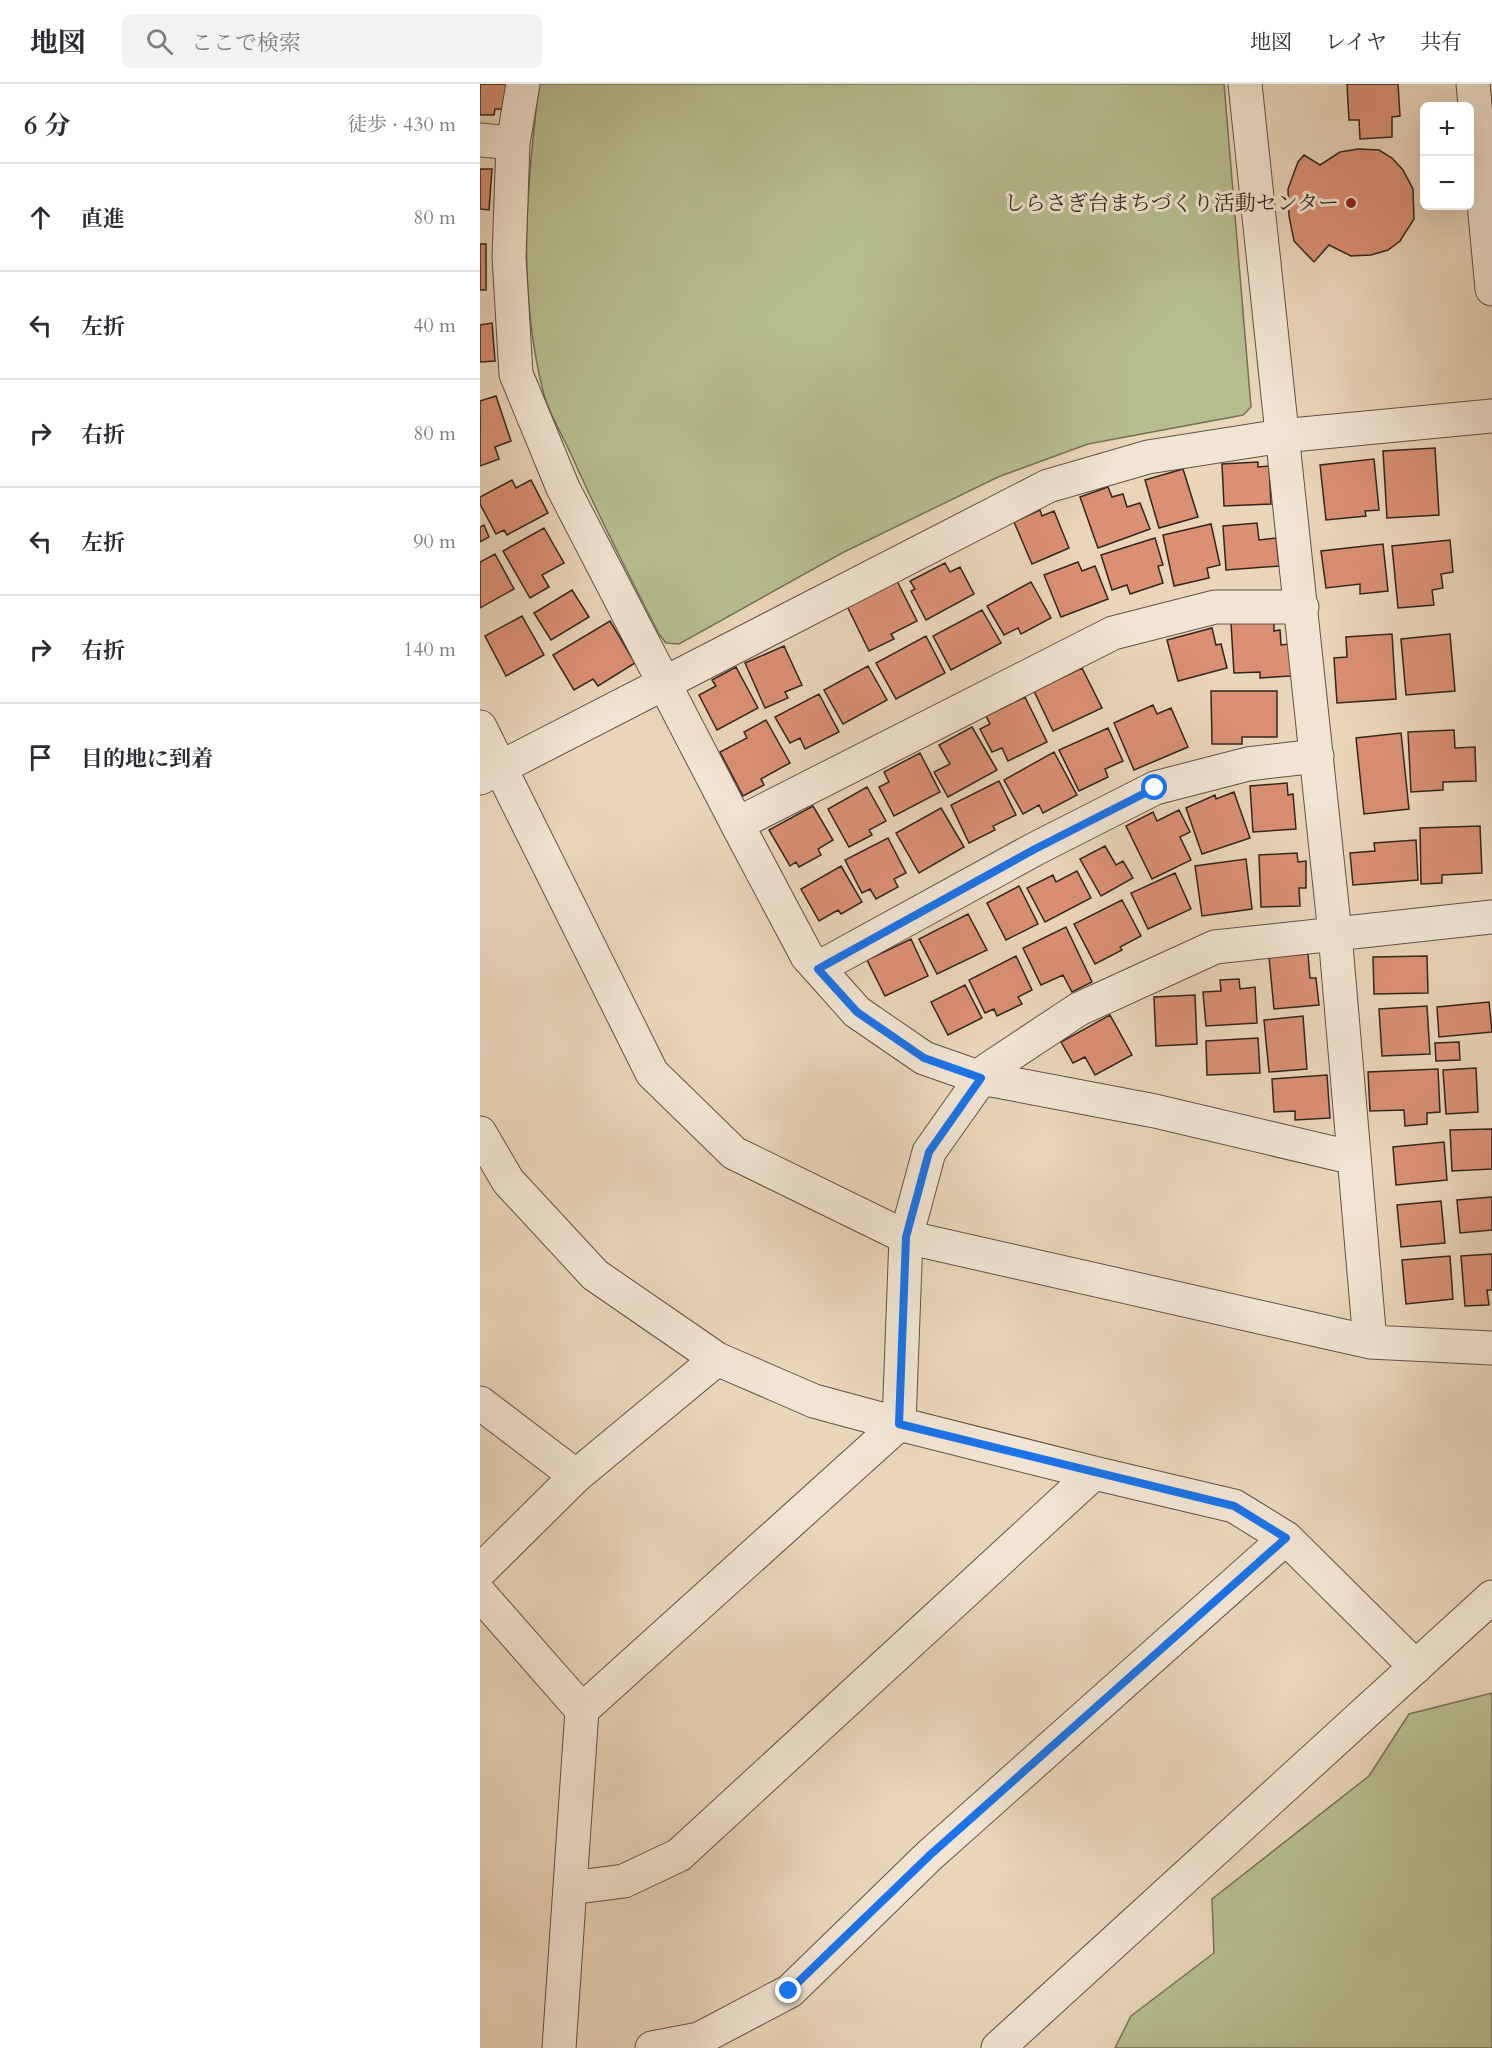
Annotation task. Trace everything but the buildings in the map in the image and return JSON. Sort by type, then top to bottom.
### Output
[{"type":"street","points":[[523,84],[513,143],[509,257],[516,374],[563,488],[663,684],[807,956],[857,1012],[924,1058],[981,1078],[1155,1111],[1354,1158]]},
{"type":"street","points":[[1245,84],[1335,934],[1370,1342]]},
{"type":"street","points":[[1473,84],[1492,290]]},
{"type":"street","points":[[480,140],[513,143]]},
{"type":"street","points":[[490,773],[1048,486],[1148,457],[1281,436],[1492,416]]},
{"type":"street","points":[[737,824],[1113,633],[1215,608],[1302,607]]},
{"type":"street","points":[[480,727],[490,773],[652,1073],[734,1154],[906,1237],[1370,1342],[1492,1348]]},
{"type":"street","points":[[818,969],[1035,849],[1155,788],[1248,765],[1317,756]]},
{"type":"street","points":[[559,2048],[582,1710],[899,1424],[906,1237],[929,1152],[987,1070],[1079,1009],[1215,947],[1492,917]]},
{"type":"street","points":[[480,1133],[508,1181],[595,1275],[717,1359],[814,1401],[1094,1473],[1234,1506],[1286,1538],[1416,1667]]},
{"type":"street","points":[[480,1571],[576,1476],[717,1359]]},
{"type":"street","points":[[480,1403],[576,1476]]},
{"type":"street","points":[[570,1888],[624,1881],[679,1855],[1094,1473]]},
{"type":"street","points":[[652,2048],[699,2039],[789,1991],[930,1855],[1286,1538]]},
{"type":"street","points":[[480,1594],[582,1710]]},
{"type":"street","points":[[998,2048],[1492,1597]]},
{"type":"green space","points":[[539,84],[1224,84],[1251,407],[1243,415],[1088,444],[998,477],[842,553],[679,644],[666,643],[659,634],[603,522],[544,396],[534,348],[527,273],[528,199]]},
{"type":"green space","points":[[1492,1693],[1492,2048],[1115,2048],[1131,2016],[1214,1953],[1212,1899],[1369,1776],[1409,1714]]},
{"type":"place","name":"しらさぎ台まちづくり活動センター","points":[[1351,203]]},
{"type":"route","points":[[789,1991],[930,1855],[1286,1538],[1234,1506],[899,1424],[906,1237],[929,1152],[981,1078],[924,1058],[857,1012],[818,969],[1035,849],[1155,788]]}]
